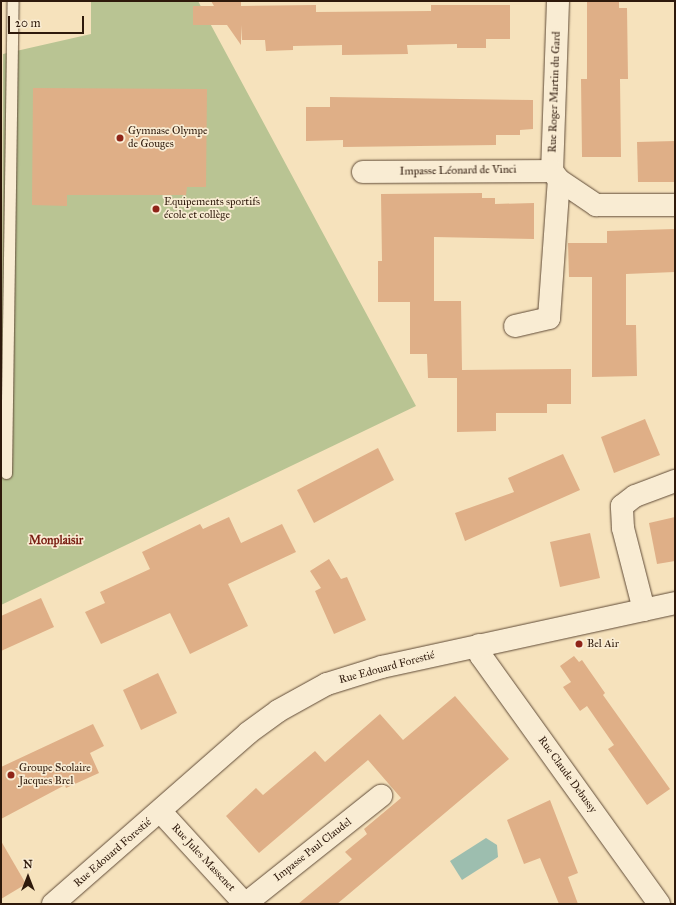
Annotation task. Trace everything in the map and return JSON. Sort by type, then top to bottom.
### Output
[{"type":"street","name":"Rue Roger Martin du Gard","points":[[515,326],[549,318],[556,175],[558,1]]},
{"type":"street","name":"Impasse Léonard de Vinci","points":[[363,172],[556,175]]},
{"type":"street","points":[[556,175],[596,205],[675,205]]},
{"type":"street","points":[[644,610],[623,528],[622,506],[635,496],[675,482]]},
{"type":"street","name":"Rue Edouard Forestié","points":[[53,904],[161,812],[248,733],[278,711],[327,684],[382,667],[675,603]]},
{"type":"street","name":"Rue Claude Debussy","points":[[479,645],[482,656],[659,904]]},
{"type":"street","name":"Impasse Paul Claudel","points":[[245,904],[381,796]]},
{"type":"street","name":"Rue Jules Massenet","points":[[161,812],[245,904]]},
{"type":"lane","points":[[6,473],[13,1]]},
{"type":"green space","name":"Equipements sportifs école et collège","points":[[91,1],[198,1],[416,406],[1,605],[3,54],[91,34]]},
{"type":"shaded area","points":[[486,838],[497,845],[498,857],[462,880],[450,861]]},
{"type":"building","points":[[211,1],[241,1],[241,6],[316,5],[316,12],[431,11],[431,5],[510,5],[510,39],[486,39],[486,48],[457,48],[457,44],[407,45],[408,54],[342,55],[342,45],[293,46],[293,50],[266,51],[265,40],[242,40],[241,25],[241,45],[227,25],[193,25],[193,6],[214,6]]},
{"type":"building","points":[[587,1],[619,1],[619,8],[627,8],[628,79],[620,79],[621,157],[582,157],[581,79],[587,79]]},
{"type":"building","name":"Gymnase Olympe de Gouges","points":[[33,88],[207,89],[206,187],[187,187],[186,195],[67,195],[67,206],[32,205]]},
{"type":"building","points":[[330,97],[533,100],[533,129],[520,130],[520,135],[496,135],[496,145],[343,147],[343,140],[306,141],[306,107],[330,107]]},
{"type":"building","points":[[675,141],[675,182],[638,182],[637,142]]},
{"type":"building","points":[[482,193],[482,198],[495,198],[495,204],[534,203],[534,239],[434,237],[434,301],[461,301],[462,370],[571,369],[571,404],[547,404],[547,413],[496,413],[496,431],[457,432],[457,378],[428,378],[427,354],[410,354],[410,302],[378,302],[378,261],[382,261],[381,194]]},
{"type":"building","points":[[675,229],[675,272],[626,274],[626,325],[636,325],[637,376],[592,377],[592,277],[569,277],[568,243],[607,243],[607,231]]},
{"type":"building","points":[[645,419],[660,455],[614,473],[601,437]]},
{"type":"building","points":[[378,448],[394,480],[314,523],[297,490]]},
{"type":"building","points":[[563,454],[580,490],[465,541],[455,513],[514,492],[508,478]]},
{"type":"building","points":[[229,517],[241,543],[282,524],[296,552],[228,584],[248,626],[190,654],[170,613],[101,644],[85,612],[105,603],[100,592],[150,569],[142,552],[200,524],[203,529]]},
{"type":"building","points":[[675,517],[675,561],[657,564],[649,523]]},
{"type":"building","points":[[590,533],[600,578],[560,587],[550,542]]},
{"type":"building","points":[[329,559],[341,579],[347,577],[366,620],[334,634],[315,591],[321,588],[310,571]]},
{"type":"building","points":[[41,598],[54,627],[1,651],[1,616]]},
{"type":"building","points":[[574,656],[579,662],[582,660],[605,693],[603,695],[670,789],[647,805],[608,749],[614,745],[587,706],[580,711],[563,687],[571,682],[560,666]]},
{"type":"building","points":[[158,673],[177,713],[141,730],[123,690]]},
{"type":"building","points":[[455,696],[509,759],[337,904],[298,904],[352,859],[345,852],[367,834],[364,829],[401,798],[368,760],[259,853],[226,816],[256,788],[263,795],[315,751],[325,762],[380,714],[403,740]]},
{"type":"building","points":[[93,724],[104,746],[90,753],[99,773],[66,788],[65,785],[1,819],[1,767]]},
{"type":"building","points":[[550,800],[578,873],[568,877],[578,904],[559,904],[540,858],[524,864],[507,820]]},
{"type":"building","points":[[1,841],[26,884],[1,899]]},
{"type":"place","name":"Gymnase Olympe de Gouges","points":[[120,138]]},
{"type":"place","name":"Equipements sportifs école et collège","points":[[156,209]]},
{"type":"place","name":"Bel Air","points":[[579,644]]},
{"type":"place","name":"Groupe Scolaire Jacques Brel","points":[[11,775]]},
{"type":"district","name":"Monplaisir","points":[[56,541]]}]
